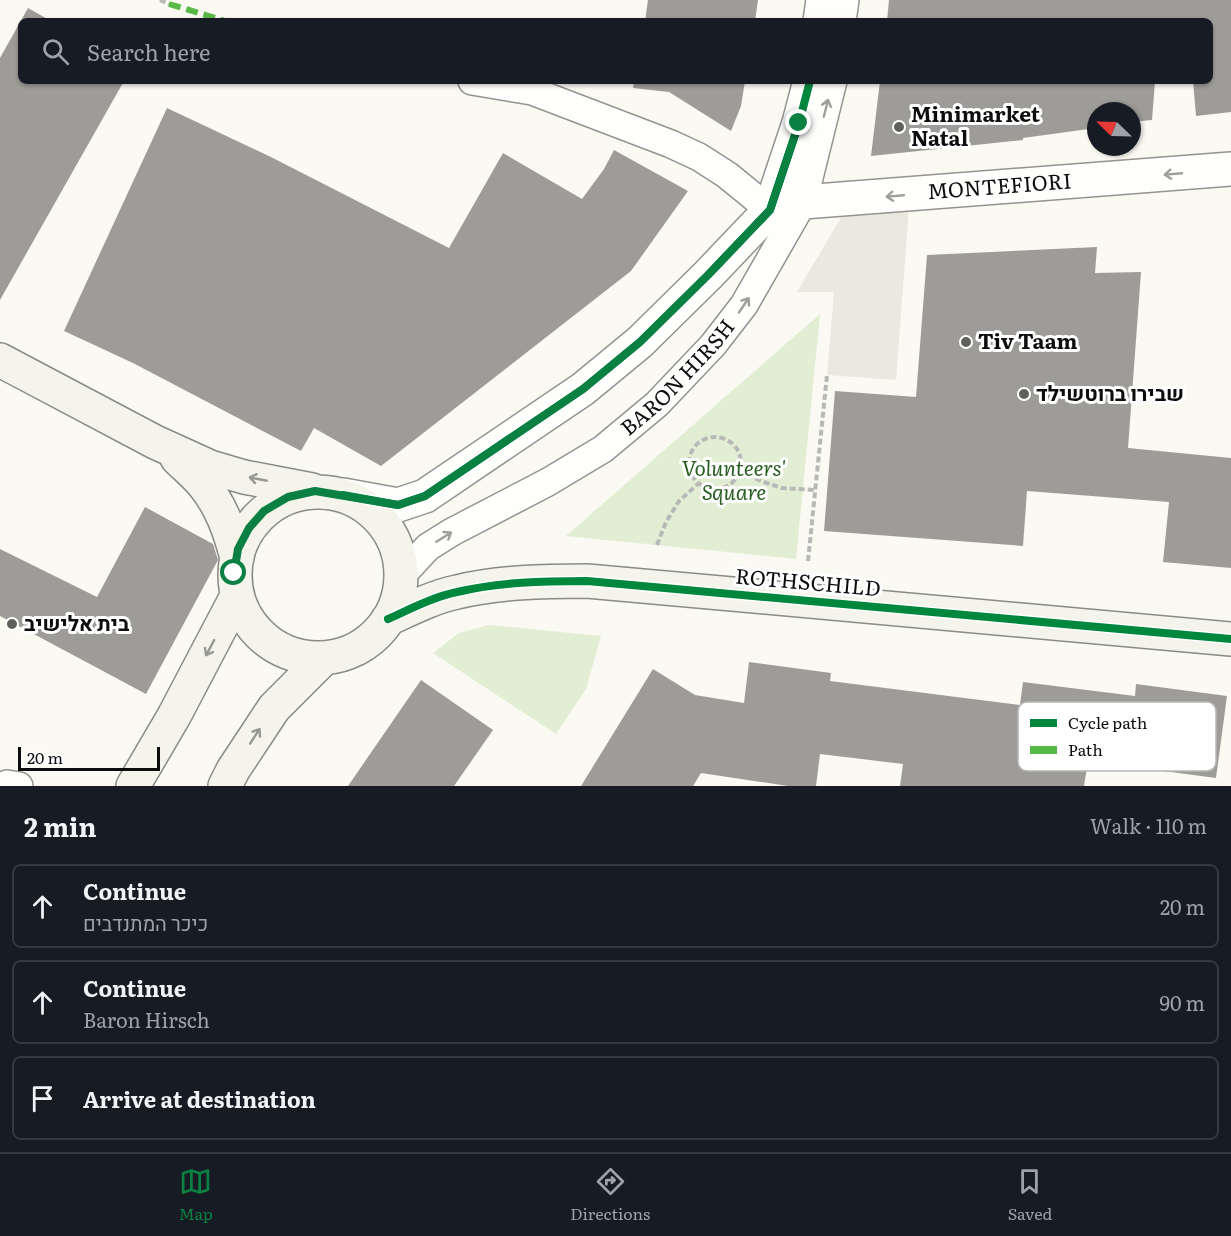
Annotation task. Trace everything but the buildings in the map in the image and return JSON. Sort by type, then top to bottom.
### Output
[{"type":"street","points":[[820,18],[823,0]]},
{"type":"street","points":[[0,360],[210,467],[244,477],[398,505],[425,496],[583,389],[640,342],[770,210],[809,84]]},
{"type":"street","name":"MONTEFIORI","points":[[770,210],[803,202],[1231,169]]},
{"type":"street","points":[[165,446],[203,484],[217,503],[230,532],[237,558]]},
{"type":"street","points":[[329,493],[368,507],[381,520],[399,554],[401,576],[399,596],[388,619],[371,639],[349,652],[324,658],[301,657],[279,649],[261,636],[246,619],[237,596],[234,573],[238,549],[249,528],[264,511],[288,497],[329,493]]},
{"type":"street","name":"ROTHSCHILD","points":[[388,619],[425,602],[455,592],[487,586],[549,581],[587,581],[1231,639]]},
{"type":"street","points":[[133,786],[174,716],[237,596]]},
{"type":"street","points":[[225,786],[274,708],[324,658]]},
{"type":"lane","points":[[842,18],[845,0]]},
{"type":"lane","points":[[490,84],[532,91],[671,144],[699,157],[727,175],[770,210]]},
{"type":"lane","name":"BARON HIRSH","points":[[401,576],[428,547],[548,482],[603,449],[657,404],[713,345],[744,305],[803,202],[831,84]]},
{"type":"path","points":[[160,0],[169,4]]},
{"type":"path","points":[[804,600],[827,375]]},
{"type":"path","points":[[711,437],[729,441],[735,446],[741,463],[735,478],[722,488],[714,489],[699,483],[689,469],[691,452],[696,444],[711,437]]},
{"type":"path","points":[[739,471],[761,482],[782,488],[815,490]]},
{"type":"path","points":[[654,587],[657,545],[666,522],[679,501],[699,483]]},
{"type":"green space","name":"Volunteers' Square","points":[[820,314],[796,559],[566,536]]},
{"type":"green space","points":[[489,625],[601,636],[586,689],[556,734],[433,653],[459,633]]},
{"type":"shaded area","points":[[910,194],[896,380],[827,375],[834,292],[797,292],[852,199]]},
{"type":"marked path","points":[[169,4],[215,18]]},
{"type":"cycle path","points":[[343,495],[398,505],[425,496],[583,389],[640,342],[770,210],[799,123],[809,84]]},
{"type":"cycle path","points":[[388,619],[439,597],[473,589],[522,583],[587,581],[1231,639]]},
{"type":"place","name":"Minimarket Natal","points":[[899,127]]},
{"type":"place","name":"Tiv Taam","points":[[966,342]]},
{"type":"place","name":"שבירו ברוטשילד","points":[[1024,394]]},
{"type":"place","name":"בית אלישיב","points":[[12,624]]},
{"type":"route","points":[[234,573],[238,549],[249,528],[264,511],[288,497],[315,491],[398,505],[425,496],[583,389],[640,342],[770,210],[799,123]]}]
